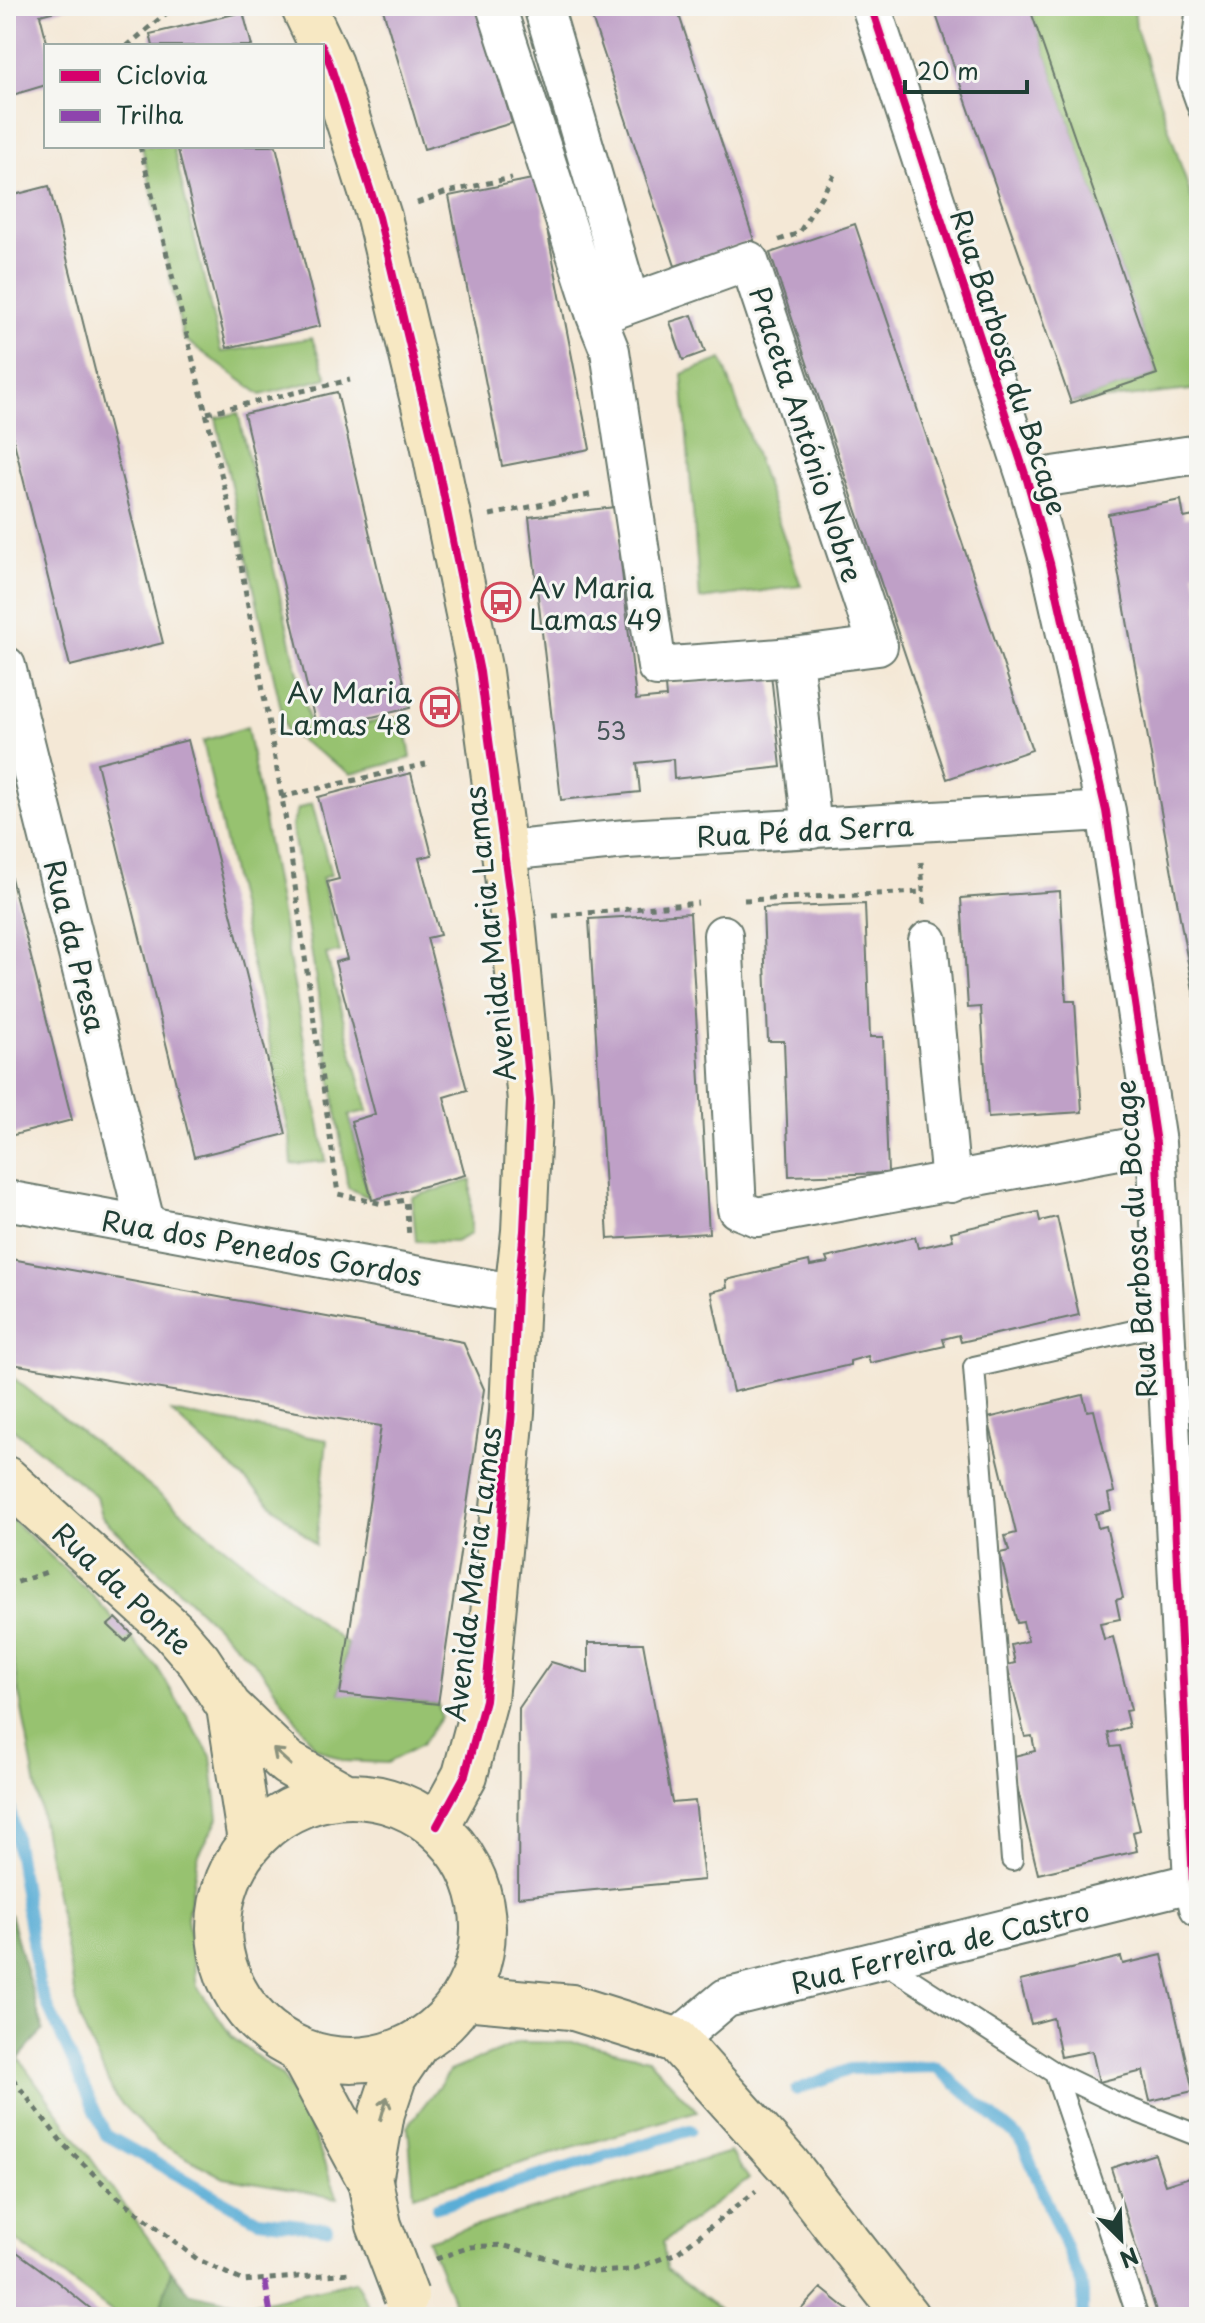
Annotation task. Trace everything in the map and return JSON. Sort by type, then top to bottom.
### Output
[{"type":"street","name":"Avenida Maria Lamas","points":[[303,6],[321,44]]},
{"type":"street","name":"Praceta António Nobre","points":[[496,6],[549,170],[613,309]]},
{"type":"street","name":"Praceta António Nobre","points":[[543,6],[613,309],[610,351],[657,667],[793,657],[878,646],[749,261],[613,309]]},
{"type":"street","name":"Rua Barbosa du Bocage","points":[[871,6],[1027,480],[1050,563],[1106,811],[1156,1143],[1197,1890]]},
{"type":"street","name":"Avenida Maria Lamas","points":[[324,50],[379,217],[480,672],[513,920],[530,1101],[512,1412],[485,1700],[465,1775],[437,1826]]},
{"type":"street","points":[[1027,480],[1199,454]]},
{"type":"street","points":[[793,657],[812,829]]},
{"type":"street","name":"Rua da Presa","points":[[6,666],[146,1226]]},
{"type":"street","name":"Rua Pé da Serra","points":[[504,851],[626,839],[1106,811]]},
{"type":"street","points":[[723,935],[737,1209],[757,1217],[1156,1143]]},
{"type":"street","points":[[928,941],[951,1183]]},
{"type":"street","name":"Rua dos Penedos Gordos","points":[[6,1200],[517,1294]]},
{"type":"street","name":"Rua da Ponte","points":[[6,1479],[173,1631],[199,1661],[229,1707]]},
{"type":"street","points":[[229,1707],[287,1763],[344,1795]]},
{"type":"street","points":[[229,1707],[250,1841]]},
{"type":"street","points":[[344,1795],[377,1798],[409,1808],[437,1826],[465,1858],[480,1896],[484,1938],[477,1969],[464,1997],[443,2023],[417,2043],[380,2057],[339,2060],[300,2051],[266,2033],[244,2007],[227,1976],[219,1941],[220,1905],[231,1871],[250,1841],[277,1818],[309,1802],[344,1795]]},
{"type":"street","name":"Rua Ferreira de Castro","points":[[676,2040],[726,1998],[1197,1890]]},
{"type":"street","points":[[464,1997],[571,2007],[676,2040],[788,2165],[907,2317]]},
{"type":"street","points":[[370,2181],[382,2113],[394,2077],[417,2043]]},
{"type":"street","points":[[300,2051],[370,2181],[379,2225],[415,2291]]},
{"type":"lane","points":[[1197,6],[1188,79],[1199,110]]},
{"type":"lane","points":[[1012,1860],[974,1367],[1164,1324]]},
{"type":"lane","points":[[882,1961],[1055,2073],[1123,2106],[1199,2136]]},
{"type":"lane","points":[[1055,2073],[1138,2317]]},
{"type":"path","points":[[129,44],[175,6]]},
{"type":"path","points":[[140,148],[234,526],[281,797],[338,1194],[383,1204],[406,1200],[410,1243],[425,1247],[423,1277]]},
{"type":"path","points":[[379,217],[447,192],[549,170]]},
{"type":"path","points":[[749,261],[768,244],[799,233],[834,175]]},
{"type":"path","points":[[206,413],[350,380]]},
{"type":"path","points":[[449,523],[630,487]]},
{"type":"path","points":[[281,797],[426,764]]},
{"type":"path","points":[[917,824],[928,941]]},
{"type":"path","points":[[805,897],[923,892]]},
{"type":"path","points":[[513,920],[649,905]]},
{"type":"path","points":[[6,1586],[18,1582]]},
{"type":"path","points":[[6,2070],[64,2145],[114,2194],[197,2259],[243,2281],[342,2276],[366,2271]]},
{"type":"path","points":[[415,2291],[470,2247],[502,2245],[595,2272],[637,2269],[677,2253],[788,2165]]},
{"type":"green space","points":[[1029,6],[1134,6],[1136,28],[1199,221],[1199,389],[1071,403],[1157,374]]},
{"type":"green space","points":[[142,148],[173,148],[221,352],[312,338],[327,378],[261,395],[183,338]]},
{"type":"green space","points":[[722,359],[801,586],[700,599],[682,374]]},
{"type":"green space","points":[[238,413],[312,734],[404,716],[411,758],[351,774],[286,731],[216,418]]},
{"type":"green space","points":[[247,727],[326,1161],[292,1164],[290,1137],[203,741]]},
{"type":"green space","points":[[312,803],[331,875],[322,878],[340,952],[326,954],[368,1111],[349,1115],[368,1197],[348,1188],[292,826],[298,809]]},
{"type":"green space","points":[[471,1180],[471,1234],[455,1242],[416,1241],[412,1197]]},
{"type":"green space","points":[[6,1372],[347,1644],[340,1693],[438,1704],[441,1717],[421,1745],[387,1763],[343,1761],[315,1747],[260,1668],[101,1516],[96,1496],[6,1423]]},
{"type":"green space","points":[[171,1412],[327,1440],[316,1545]]},
{"type":"green space","points":[[6,1514],[93,1596],[157,1667],[211,1756],[218,1818],[198,1856],[187,1918],[197,1986],[232,2037],[283,2077],[310,2126],[338,2198],[224,2178],[159,2143],[115,2097],[80,2020],[44,1832],[6,1620]]},
{"type":"green space","points":[[6,1914],[10,1914],[43,2030],[20,2057],[6,2046]]},
{"type":"green space","points":[[520,2042],[581,2043],[648,2059],[697,2111],[414,2195],[408,2126],[450,2071]]},
{"type":"green space","points":[[6,2046],[15,2053],[171,2270],[158,2317],[119,2317],[6,2233]]},
{"type":"green space","points":[[730,2152],[749,2179],[663,2242],[666,2269],[730,2317],[459,2317],[428,2240]]},
{"type":"green space","points":[[171,2270],[190,2293],[248,2305],[251,2317],[158,2317]]},
{"type":"green space","points":[[355,2281],[375,2317],[251,2317],[248,2305]]},
{"type":"building","points":[[6,6],[71,7],[40,15],[47,44],[44,44],[44,86],[6,97]]},
{"type":"building","points":[[382,6],[477,6],[512,123],[424,149]]},
{"type":"building","points":[[588,6],[676,6],[754,240],[675,266]]},
{"type":"building","points":[[933,6],[1029,6],[1157,374],[1071,403]]},
{"type":"building","points":[[243,12],[251,44],[152,44],[150,34]]},
{"type":"building","points":[[177,148],[276,148],[320,326],[227,348]]},
{"type":"building","points":[[537,178],[590,449],[502,466],[449,196]]},
{"type":"building","points":[[49,186],[163,643],[70,666],[6,410],[6,197]]},
{"type":"building","points":[[855,224],[1032,750],[947,779],[770,253]]},
{"type":"building","points":[[692,315],[705,352],[683,360],[670,322]]},
{"type":"building","points":[[337,392],[410,708],[317,730],[244,414]]},
{"type":"building","points":[[1181,500],[1184,518],[1199,515],[1199,571],[1194,572],[1199,585],[1197,1013],[1108,514]]},
{"type":"building","points":[[615,507],[636,700],[666,697],[665,686],[771,674],[781,767],[674,779],[673,759],[637,763],[640,792],[561,800],[529,517]]},
{"type":"building","points":[[504,590],[508,614],[498,616],[494,592]]},
{"type":"building","points":[[444,695],[448,718],[438,720],[434,697]]},
{"type":"building","points":[[188,740],[286,1134],[194,1157],[97,763]]},
{"type":"building","points":[[411,773],[432,855],[419,858],[440,935],[427,938],[467,1090],[444,1097],[465,1175],[372,1200],[351,1121],[375,1114],[335,962],[347,959],[327,882],[339,879],[318,797]]},
{"type":"building","points":[[11,878],[72,1120],[6,1137],[6,879]]},
{"type":"building","points":[[1060,891],[1066,1001],[1075,1001],[1082,1112],[988,1118],[981,1007],[968,1008],[961,898]]},
{"type":"building","points":[[865,904],[870,1037],[883,1037],[888,1173],[789,1176],[784,1041],[768,1041],[763,908]]},
{"type":"building","points":[[690,913],[709,1233],[608,1239],[589,919]]},
{"type":"building","points":[[1038,1212],[1040,1221],[1057,1217],[1079,1315],[961,1342],[959,1335],[943,1339],[945,1346],[870,1363],[868,1356],[850,1361],[850,1365],[733,1392],[711,1292],[727,1288],[726,1280],[809,1261],[810,1266],[828,1263],[826,1258],[915,1237],[918,1248],[953,1240],[951,1232]]},
{"type":"building","points":[[6,1258],[463,1342],[484,1389],[438,1704],[340,1694],[381,1426],[6,1363]]},
{"type":"building","points":[[1083,1395],[1087,1411],[1094,1410],[1114,1492],[1108,1494],[1111,1510],[1095,1514],[1098,1528],[1106,1526],[1123,1598],[1116,1600],[1120,1619],[1100,1623],[1104,1639],[1113,1637],[1131,1710],[1125,1711],[1129,1727],[1108,1733],[1111,1747],[1120,1746],[1140,1830],[1133,1832],[1137,1851],[1038,1874],[1010,1757],[1035,1751],[1032,1736],[1025,1737],[1007,1665],[1015,1663],[1011,1645],[1028,1641],[1023,1622],[1017,1623],[1000,1553],[1009,1551],[1005,1536],[1016,1533],[988,1418]]},
{"type":"building","points":[[116,1618],[132,1634],[125,1641],[108,1625]]},
{"type":"building","points":[[588,1643],[643,1643],[672,1803],[695,1801],[704,1880],[518,1897],[519,1708],[551,1662],[588,1673]]},
{"type":"building","points":[[1162,1955],[1193,2091],[1150,2101],[1143,2071],[1099,2082],[1092,2051],[1061,2057],[1053,2018],[1031,2024],[1020,1981],[1121,1957],[1123,1964]]},
{"type":"building","points":[[1155,2154],[1165,2185],[1199,2174],[1199,2317],[1158,2317],[1111,2168]]},
{"type":"building","points":[[6,2244],[55,2280],[101,2317],[6,2317]]},
{"type":"building","points":[[821,2288],[857,2317],[794,2317]]},
{"type":"waterway","points":[[6,1782],[40,1989],[106,2135],[258,2220],[327,2228]]},
{"type":"waterway","points":[[796,2090],[850,2069],[936,2067],[1021,2140],[1083,2288],[1083,2317]]},
{"type":"waterway","points":[[437,2207],[690,2130]]},
{"type":"marked path","points":[[265,2281],[271,2317]]},
{"type":"cycle path","points":[[871,6],[1027,480],[1050,563],[1106,811],[1156,1143],[1193,1882],[1199,1907]]},
{"type":"cycle path","points":[[324,50],[379,217],[433,443],[480,672],[513,920],[530,1101],[512,1412],[485,1700],[465,1775],[437,1826]]},
{"type":"place","name":"Av Maria Lamas 49","points":[[501,602]]},
{"type":"place","name":"Av Maria Lamas 48","points":[[440,707]]}]
